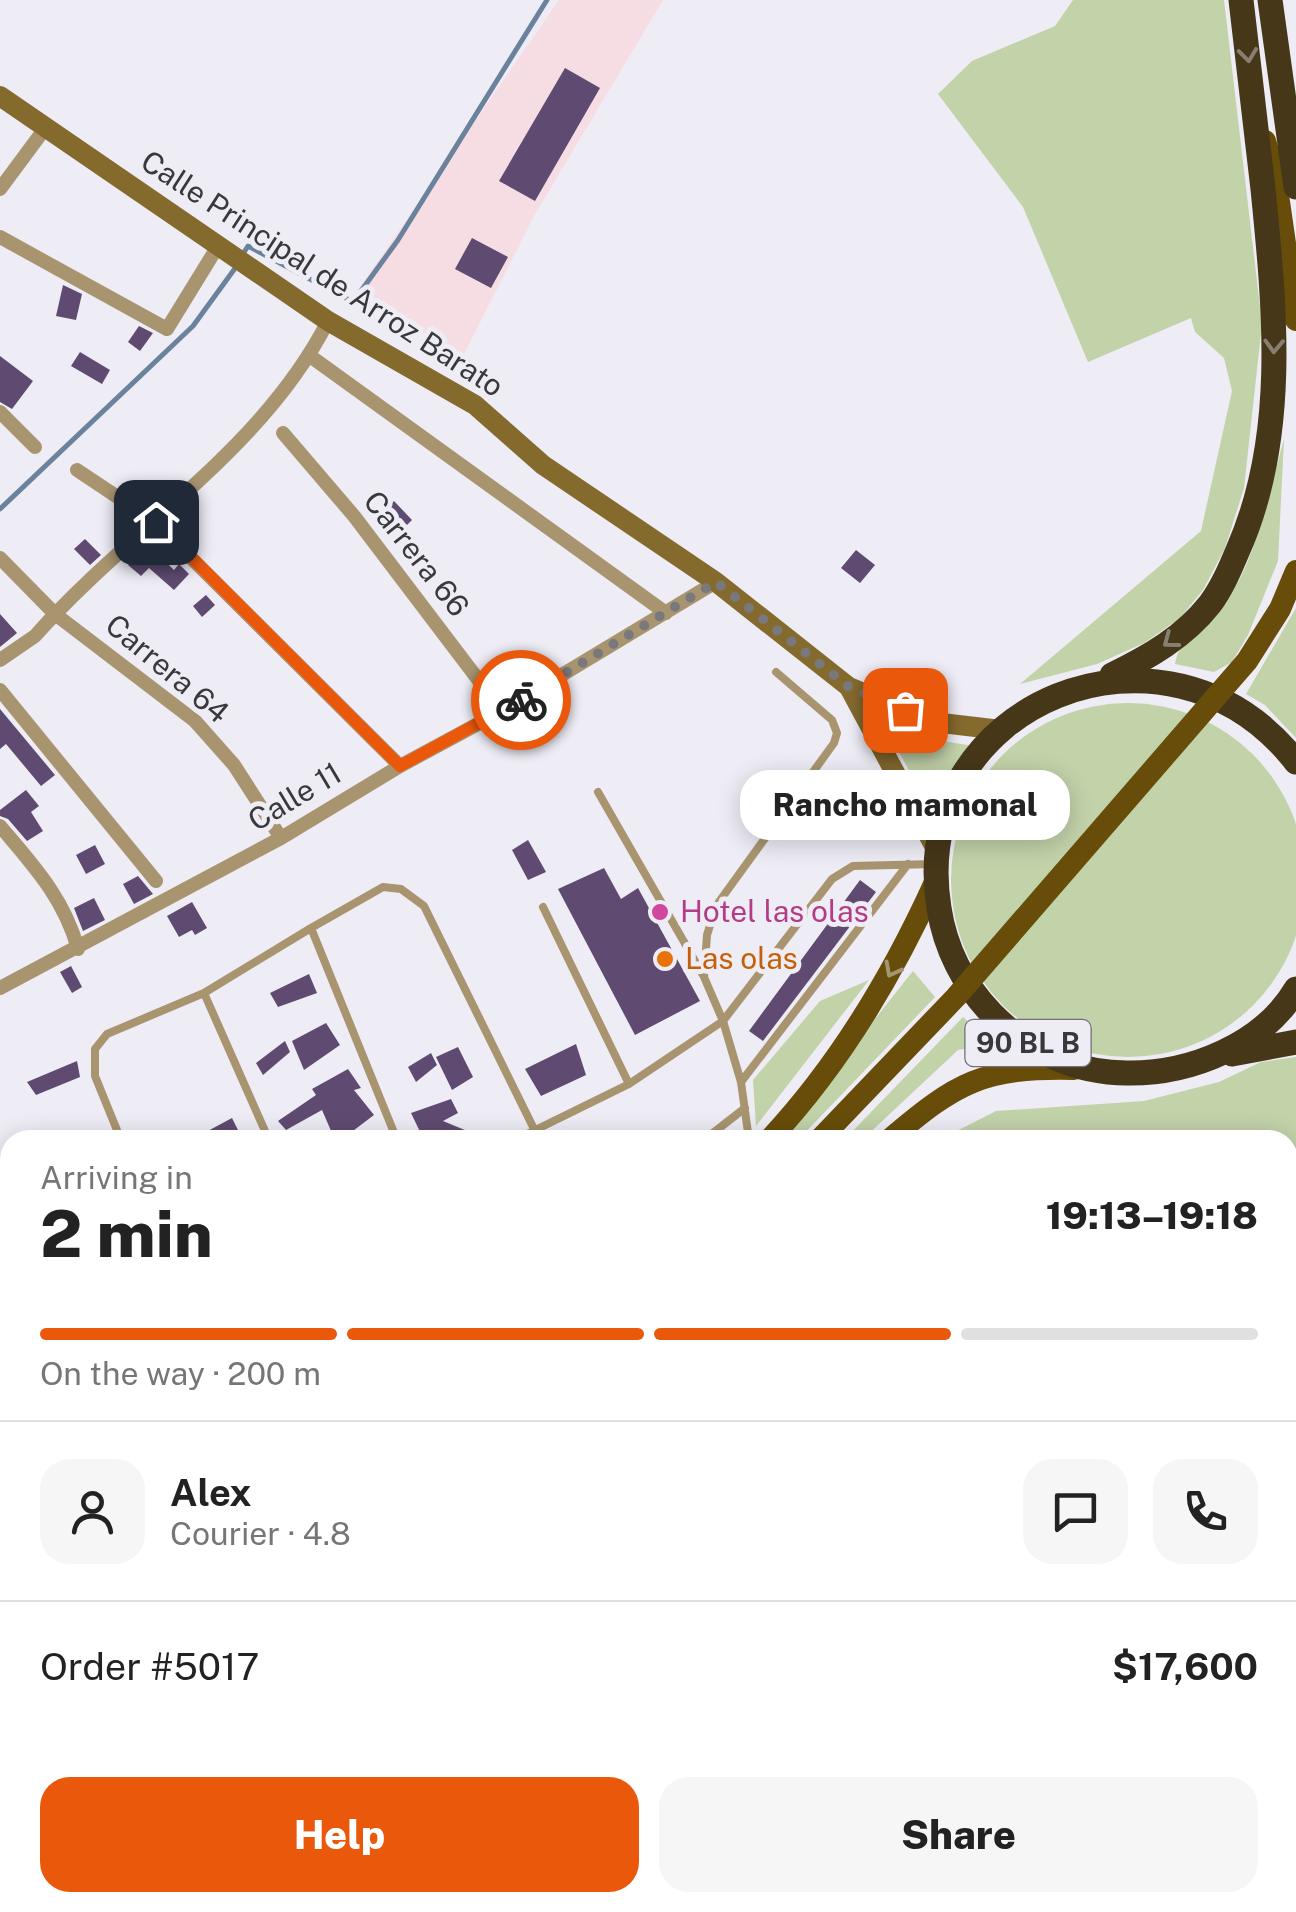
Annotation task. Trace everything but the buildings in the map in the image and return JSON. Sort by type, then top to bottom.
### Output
[{"type":"highway","points":[[1098,682],[1171,642],[1212,602],[1237,554],[1256,500],[1273,386],[1276,308],[1241,0]]},
{"type":"highway","points":[[1270,0],[1286,180]]},
{"type":"highway","name":"90 BL B","points":[[1296,762],[1278,739],[1248,714],[1214,694],[1157,680],[1098,682],[1057,694],[1019,716],[977,756],[958,785],[945,817],[936,866],[941,924],[955,963],[977,998],[1006,1028],[1040,1051],[1079,1069],[1147,1074],[1296,1042]]},
{"type":"highway","name":"90 BL B","points":[[1212,1058],[1256,1032],[1296,989]]},
{"type":"main road","points":[[1254,110],[1286,180],[1296,320]]},
{"type":"main road","points":[[829,1130],[956,997],[1247,661],[1280,609],[1296,571]]},
{"type":"main road","points":[[777,1130],[828,1070],[885,984],[936,866]]},
{"type":"main road","points":[[901,1130],[927,1108],[978,1079],[1024,1068],[1079,1069]]},
{"type":"street","name":"Calle Principal de Arroz Barato","points":[[0,96],[328,321],[475,405],[543,465],[716,582],[849,687],[934,722],[1001,730]]},
{"type":"street","points":[[0,189],[46,127]]},
{"type":"street","points":[[0,238],[167,330],[223,250]]},
{"type":"street","points":[[0,660],[35,636],[264,414],[310,356],[328,321]]},
{"type":"street","points":[[310,356],[666,613]]},
{"type":"street","points":[[0,412],[35,447]]},
{"type":"street","name":"Carrera 66","points":[[282,434],[354,516],[502,712]]},
{"type":"street","points":[[77,470],[156,522],[400,766]]},
{"type":"street","name":"Carrera 64","points":[[0,558],[55,614],[195,721],[234,765],[281,838]]},
{"type":"street","name":"Calle 11","points":[[0,988],[281,838],[400,766],[502,712],[716,582]]},
{"type":"street","name":"Calle Principal de Arroz Barato","points":[[849,687],[936,866]]},
{"type":"street","points":[[0,690],[156,881]]},
{"type":"street","points":[[0,826],[44,876],[65,909],[78,948]]},
{"type":"lane","points":[[704,977],[706,935],[716,906],[834,743],[837,733],[832,720],[776,672]]},
{"type":"lane","points":[[598,792],[704,977],[723,1021],[741,1082],[748,1130]]},
{"type":"lane","points":[[741,1082],[908,864]]},
{"type":"lane","points":[[537,1130],[629,1084],[723,1021],[832,879],[853,866],[936,866]]},
{"type":"lane","points":[[117,1130],[95,1076],[95,1049],[107,1034],[204,993],[384,887],[402,889],[424,906],[535,1130]]},
{"type":"lane","points":[[543,907],[629,1084]]},
{"type":"lane","points":[[312,928],[393,1130]]},
{"type":"lane","points":[[204,993],[264,1130]]},
{"type":"lane","points":[[717,1130],[745,1108]]},
{"type":"shaded area","points":[[559,0],[663,0],[535,214],[463,356],[354,296]]},
{"type":"green space","points":[[1073,0],[1224,0],[1262,324],[1244,488],[1225,548],[1203,590],[1180,618],[1144,643],[1097,664],[1020,684],[1201,531],[1232,391],[1224,358],[1195,332],[1191,318],[1088,362],[1023,207],[938,94],[972,61],[1055,26]]},
{"type":"green space","points":[[1284,439],[1278,561],[1248,635],[1232,662],[1214,672],[1175,664],[1190,636],[1221,609],[1238,581],[1262,521]]},
{"type":"green space","points":[[1296,608],[1296,738],[1265,705],[1246,694]]},
{"type":"green space","points":[[1111,703],[1145,703],[1196,716],[1227,732],[1265,767],[1297,825],[1297,935],[1292,948],[1276,979],[1241,1017],[1196,1044],[1145,1057],[1111,1057],[1060,1044],[1029,1028],[991,993],[964,948],[951,897],[951,863],[964,812],[980,781],[1015,743],[1060,716]]},
{"type":"green space","points":[[877,712],[930,739],[973,746],[930,809]]},
{"type":"green space","points":[[913,971],[935,997],[808,1130],[787,1130]]},
{"type":"green space","points":[[869,980],[756,1126],[753,1080],[820,1001]]},
{"type":"green space","points":[[963,1017],[991,1044],[958,1050],[873,1130],[854,1130]]},
{"type":"green space","points":[[1296,1057],[1296,1130],[959,1130],[996,1111],[1144,1101],[1219,1082],[1261,1062]]},
{"type":"waterway","points":[[241,257],[248,246],[353,302],[398,240],[547,0]]},
{"type":"waterway","points":[[0,509],[193,326],[236,267]]},
{"type":"way so far","points":[[521,700],[716,582],[849,687],[905,710]]},
{"type":"place","name":"Rancho mamonal","points":[[905,710]]},
{"type":"place","name":"Hotel las olas","points":[[660,912]]},
{"type":"place","name":"Las olas","points":[[665,959]]},
{"type":"route","points":[[156,522],[400,766],[521,700]]}]
